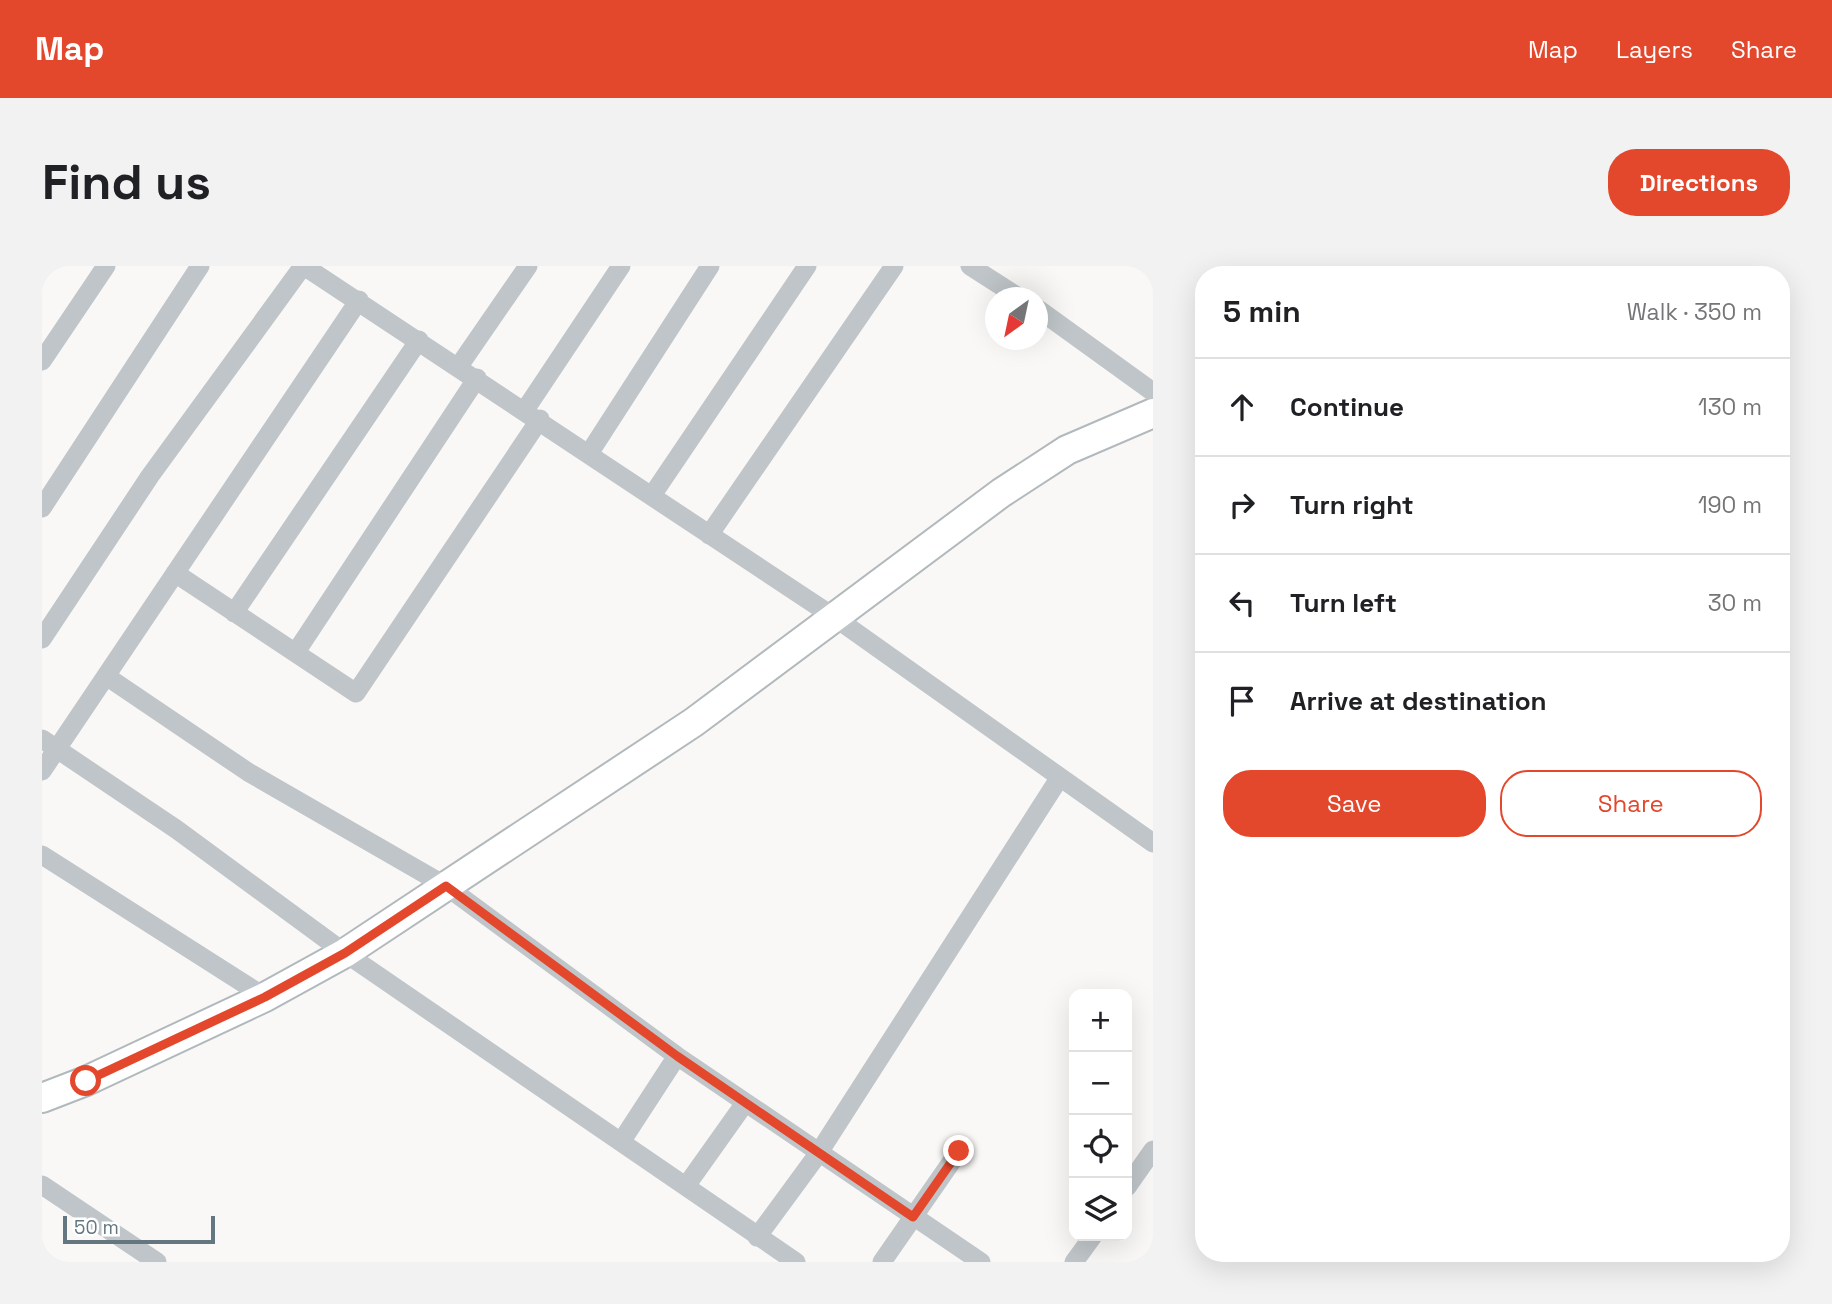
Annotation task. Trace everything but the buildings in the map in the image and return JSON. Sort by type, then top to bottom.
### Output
[{"type":"main road","points":[[42,1098],[86,1081],[265,997],[345,953],[694,722],[837,619],[1001,493],[1067,450],[1153,413]]},
{"type":"street","points":[[42,361],[106,266]]},
{"type":"street","points":[[42,508],[200,266]]},
{"type":"street","points":[[42,639],[50,612],[304,266],[590,452],[709,535],[837,619],[1153,843]]},
{"type":"street","points":[[459,366],[528,266]]},
{"type":"street","points":[[175,573],[356,693],[532,414],[621,266]]},
{"type":"street","points":[[590,452],[710,266]]},
{"type":"street","points":[[653,494],[807,266]]},
{"type":"street","points":[[709,535],[894,266]]},
{"type":"street","points":[[970,266],[1003,287]]},
{"type":"street","points":[[42,771],[49,744],[106,676],[359,300]]},
{"type":"street","points":[[1048,316],[1153,392]]},
{"type":"street","points":[[234,613],[419,340]]},
{"type":"street","points":[[296,652],[477,378]]},
{"type":"street","points":[[106,676],[248,772],[446,886],[677,1056],[981,1262]]},
{"type":"street","points":[[49,744],[176,829],[345,953],[796,1262]]},
{"type":"street","points":[[757,1237],[818,1154],[1060,777]]},
{"type":"street","points":[[42,855],[265,997]]},
{"type":"street","points":[[621,1142],[677,1056]]},
{"type":"street","points":[[686,1186],[745,1103]]},
{"type":"street","points":[[1132,1180],[1153,1150]]},
{"type":"street","points":[[882,1262],[959,1151]]},
{"type":"street","points":[[42,1185],[157,1262]]},
{"type":"street","points":[[1074,1262],[1089,1241]]},
{"type":"route","points":[[86,1081],[265,997],[345,953],[446,886],[677,1056],[913,1217],[959,1151]]}]
